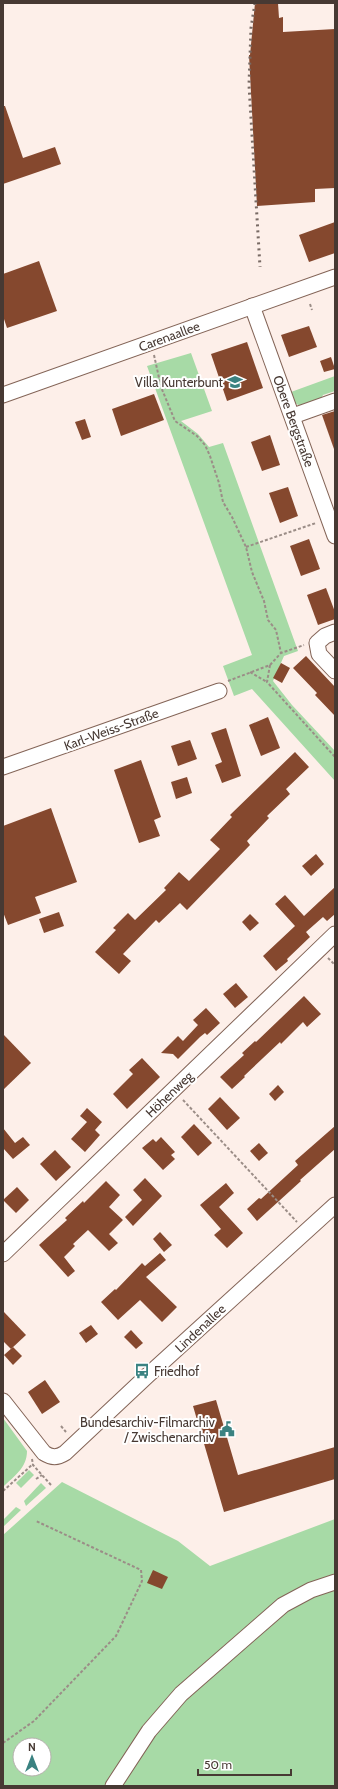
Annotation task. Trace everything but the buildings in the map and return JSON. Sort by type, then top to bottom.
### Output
[{"type":"street","name":"Carenaallee","points":[[3,395],[335,277]]},
{"type":"street","name":"Obere Bergstraße","points":[[252,306],[293,416],[335,536]]},
{"type":"street","points":[[293,416],[335,401]]},
{"type":"street","points":[[335,632],[325,636],[317,643],[319,654],[335,671]]},
{"type":"street","name":"Karl-Weiss-Straße","points":[[3,768],[219,691]]},
{"type":"street","name":"Höhenweg","points":[[3,1254],[335,934]]},
{"type":"street","name":"Lindenallee","points":[[44,1453],[51,1457],[59,1457],[65,1453],[147,1376],[335,1205]]},
{"type":"street","points":[[3,1401],[44,1453]]},
{"type":"street","points":[[113,1786],[149,1731],[181,1694],[283,1605],[311,1590],[335,1582]]},
{"type":"path","points":[[310,304],[312,310]]},
{"type":"path","points":[[149,343],[156,359],[161,387],[175,421],[197,436],[205,445],[220,483],[222,502],[232,517],[246,547],[252,572],[264,601],[268,620],[276,630],[281,653]]},
{"type":"path","points":[[246,547],[320,522],[319,514],[326,510]]},
{"type":"path","points":[[219,691],[228,681],[270,665],[281,653],[305,644],[317,643]]},
{"type":"path","points":[[267,682],[270,665]]},
{"type":"path","points":[[250,672],[267,682],[335,757]]},
{"type":"path","points":[[173,1090],[297,1222]]},
{"type":"path","points":[[61,1426],[66,1432]]},
{"type":"path","points":[[3,1491],[44,1453]]},
{"type":"path","points":[[36,1479],[42,1475]]},
{"type":"path","points":[[3,1743],[34,1721],[116,1636],[142,1581],[141,1570],[36,1521]]},
{"type":"green space","points":[[191,353],[212,411],[181,421],[198,434],[209,447],[223,443],[298,651],[284,656],[273,681],[292,705],[335,751],[335,781],[252,689],[234,696],[223,666],[252,655],[147,366]]},
{"type":"green space","points":[[335,376],[335,391],[323,395],[320,401],[300,406],[295,403],[291,392]]},
{"type":"green space","points":[[3,1418],[27,1451],[25,1462],[22,1467],[3,1487]]},
{"type":"green space","points":[[29,1470],[34,1475],[21,1488],[16,1483]]},
{"type":"green space","points":[[62,1482],[178,1541],[210,1566],[335,1519],[335,1786],[3,1786],[3,1535]]},
{"type":"green space","points":[[41,1483],[46,1488],[26,1506],[24,1501]]},
{"type":"green space","points":[[16,1507],[21,1510],[3,1527],[3,1520]]},
{"type":"railway","points":[[255,3],[251,28],[249,85],[260,267]]},
{"type":"place","name":"Villa Kunterbunt","points":[[235,382]]},
{"type":"place","name":"Friedhof","points":[[142,1371]]},
{"type":"place","name":"Bundesarchiv-Filmarchiv / Zwischenarchiv","points":[[227,1429]]}]
